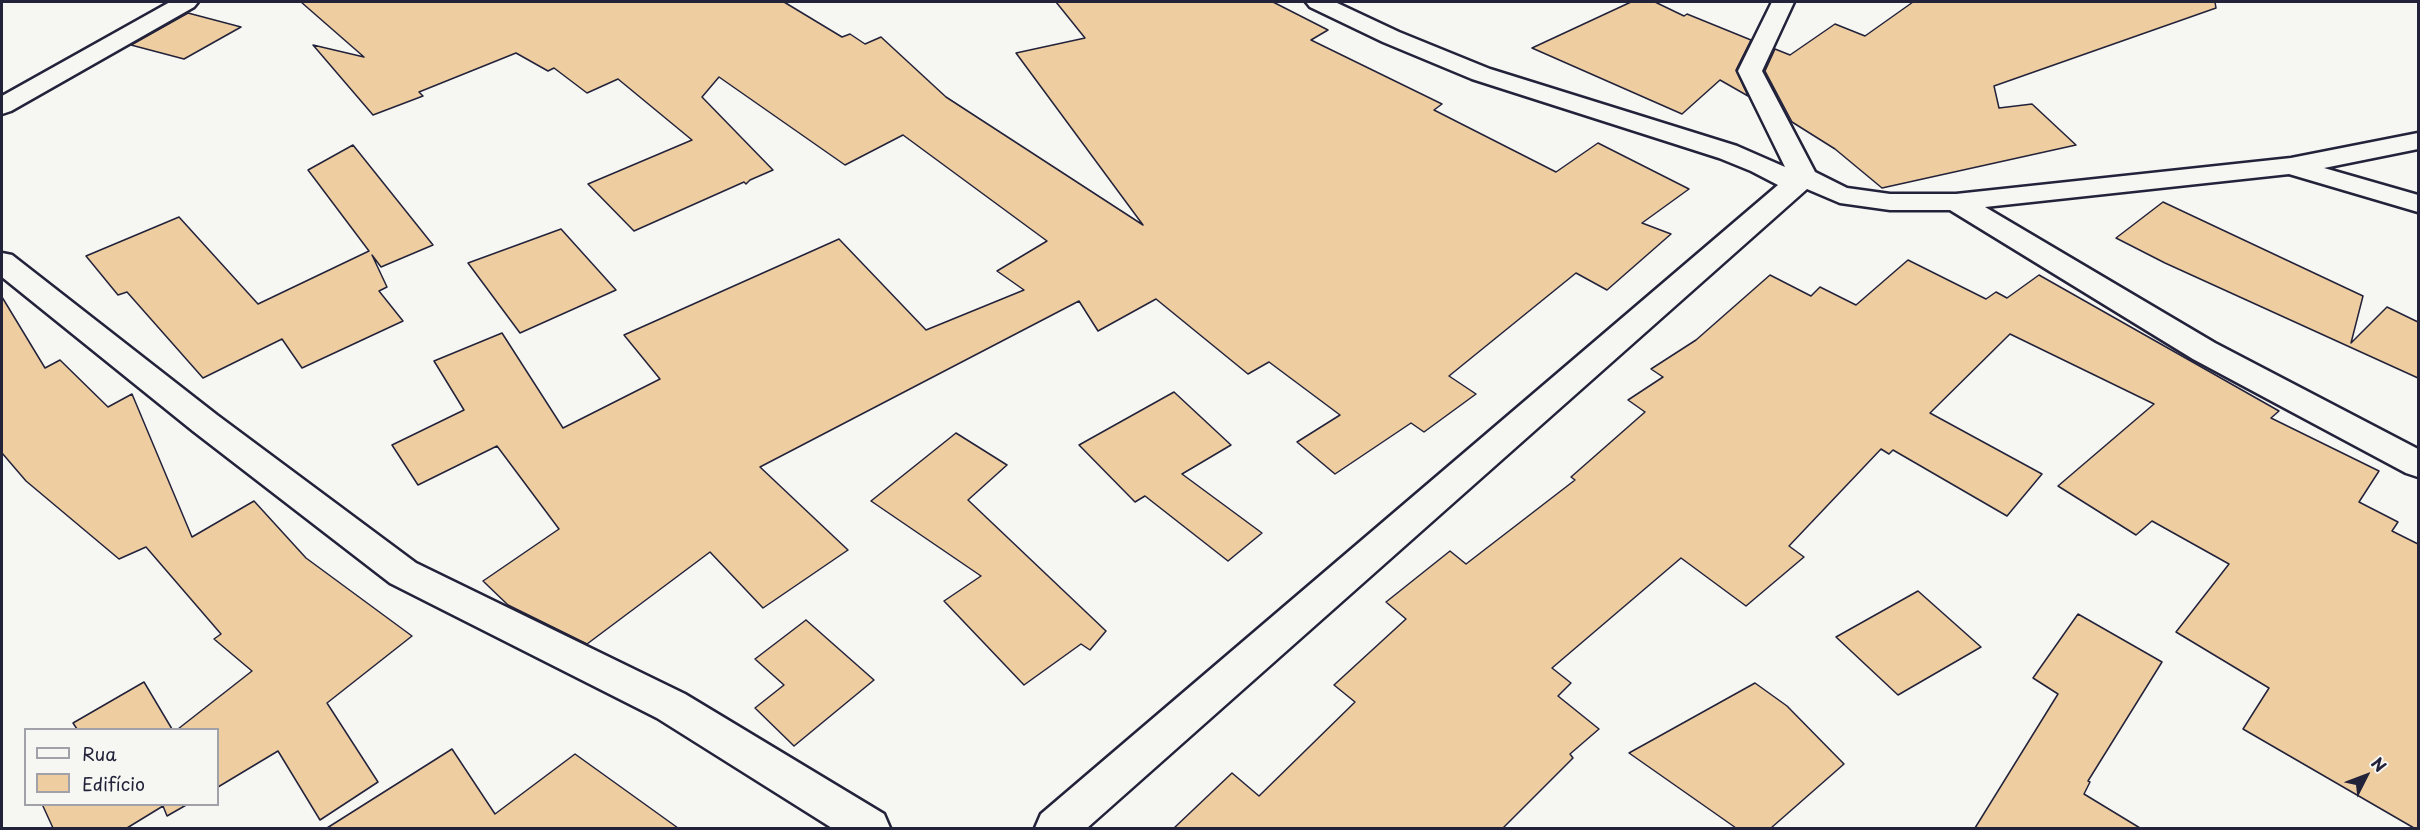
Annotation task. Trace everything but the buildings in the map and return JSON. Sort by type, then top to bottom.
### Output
[{"type":"street","points":[[2,106],[186,2]]},
{"type":"street","points":[[1318,2],[1391,37],[1481,74],[1728,152],[1840,195],[1890,202],[1956,202],[2292,166],[2418,141]]},
{"type":"street","points":[[1784,2],[1750,71],[1800,180]]},
{"type":"street","points":[[2292,166],[2418,204]]},
{"type":"street","points":[[1056,828],[1800,180]]},
{"type":"street","points":[[1956,202],[2204,351],[2418,464]]},
{"type":"street","points":[[2,262],[205,423],[403,573],[671,706],[869,828]]}]
